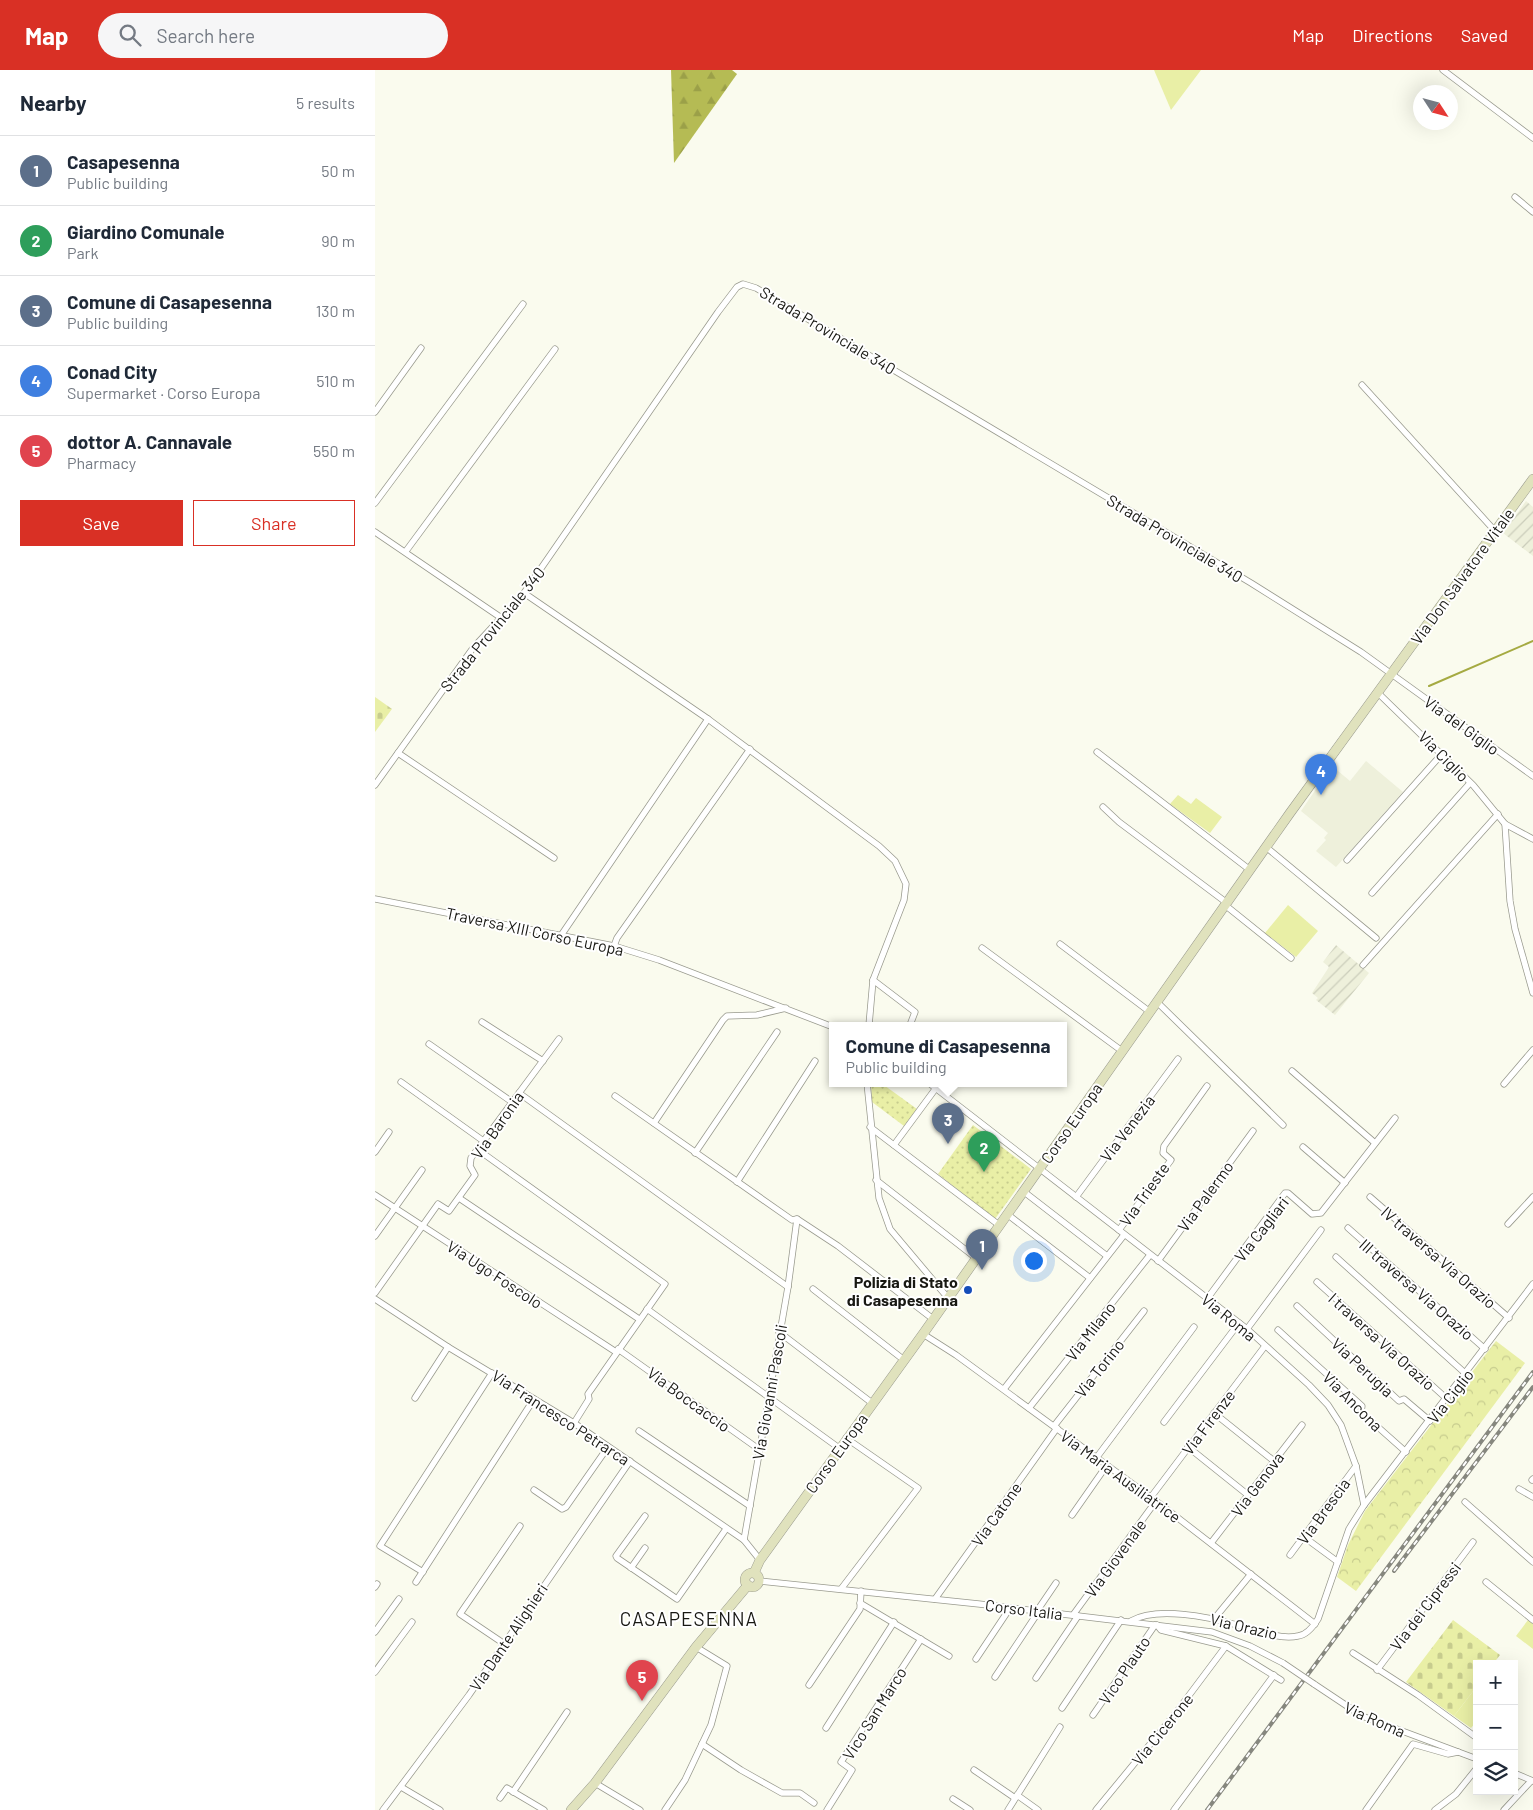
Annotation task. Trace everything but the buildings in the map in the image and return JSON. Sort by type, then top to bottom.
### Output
[{"type":"street","points":[[1443,70],[1533,138]]},
{"type":"street","points":[[1515,197],[1533,212]]},
{"type":"street","name":"Strada Provinciale 340","points":[[375,785],[473,648],[524,593],[718,312],[737,287],[743,284],[773,297],[1242,578],[1392,674]]},
{"type":"street","points":[[375,503],[523,304]]},
{"type":"street","points":[[375,412],[421,348]]},
{"type":"street","points":[[406,552],[555,348]]},
{"type":"street","points":[[1362,385],[1495,531]]},
{"type":"street","name":"Via Don Salvatore Vitale","points":[[1392,674],[1533,479]]},
{"type":"street","points":[[375,532],[500,617]]},
{"type":"street","points":[[524,593],[708,718],[879,846],[895,861],[907,884],[904,900],[873,980],[869,1022]]},
{"type":"street","name":"Corso Europa","points":[[696,1647],[748,1585],[746,1577],[756,1577],[760,1560],[846,1438],[923,1334],[1250,870],[1392,674]]},
{"type":"street","name":"Via del Giglio","points":[[1392,674],[1533,776]]},
{"type":"street","name":"Via Ciglio","points":[[1377,693],[1470,783],[1499,814],[1505,824],[1510,901],[1515,929],[1533,994]]},
{"type":"street","points":[[562,934],[708,718]]},
{"type":"street","points":[[614,946],[617,938],[749,749]]},
{"type":"street","points":[[398,752],[554,858]]},
{"type":"street","points":[[1097,752],[1250,870]]},
{"type":"street","points":[[1347,860],[1441,755]]},
{"type":"street","points":[[1372,893],[1470,783]]},
{"type":"street","points":[[1103,807],[1119,822],[1226,904],[1291,958]]},
{"type":"street","points":[[1363,965],[1499,814]]},
{"type":"street","points":[[1505,824],[1533,839]]},
{"type":"street","points":[[1267,847],[1376,938]]},
{"type":"street","name":"Traversa XIII Corso Europa","points":[[375,899],[562,934],[614,946],[829,1025]]},
{"type":"street","points":[[1060,944],[1150,1012]]},
{"type":"street","points":[[982,948],[1122,1051]]},
{"type":"street","points":[[873,980],[915,1012],[911,1022]]},
{"type":"street","points":[[1157,1002],[1283,1125]]},
{"type":"street","points":[[655,1123],[727,1016],[757,1015],[786,1008]]},
{"type":"street","points":[[482,1022],[543,1061]]},
{"type":"street","points":[[695,1154],[777,1032]]},
{"type":"street","name":"Via Baronia","points":[[375,1293],[438,1204],[449,1211],[459,1198],[475,1175],[470,1166],[471,1158],[482,1140],[559,1039]]},
{"type":"street","points":[[429,1044],[512,1102]]},
{"type":"street","points":[[1504,1084],[1533,1050]]},
{"type":"street","name":"Via Venezia","points":[[1076,1197],[1179,1059]]},
{"type":"street","points":[[737,1182],[815,1060]]},
{"type":"street","points":[[1292,1071],[1375,1144]]},
{"type":"street","points":[[401,1082],[482,1140]]},
{"type":"street","name":"Via Trieste","points":[[1119,1230],[1171,1160],[1163,1153],[1164,1146],[1207,1086]]},
{"type":"street","points":[[867,1087],[876,1180],[879,1198],[890,1228],[948,1298]]},
{"type":"street","points":[[894,1145],[936,1088],[1039,1168]]},
{"type":"street","points":[[519,1093],[788,1287]]},
{"type":"street","points":[[615,1096],[655,1123],[695,1154],[792,1220],[797,1219],[838,1246],[933,1319]]},
{"type":"street","name":"Via Cagliari","points":[[1207,1299],[1285,1193],[1288,1193],[1312,1214],[1316,1216],[1321,1213],[1395,1118]]},
{"type":"street","points":[[870,1127],[999,1225]]},
{"type":"street","name":"Via Palermo","points":[[1157,1261],[1253,1131]]},
{"type":"street","points":[[375,1152],[389,1132]]},
{"type":"street","points":[[1303,1147],[1345,1183]]},
{"type":"street","points":[[477,1148],[665,1284],[617,1350],[589,1394],[589,1399],[574,1423]]},
{"type":"street","name":"Via Roma","points":[[1039,1168],[1247,1329],[1328,1404],[1341,1424],[1356,1466],[1364,1505]]},
{"type":"street","points":[[375,1236],[422,1170]]},
{"type":"street","points":[[876,1180],[976,1258]]},
{"type":"street","points":[[1023,1191],[1107,1256]]},
{"type":"street","name":"Via Ugo Foscolo","points":[[375,1195],[617,1350]]},
{"type":"street","name":"IV traversa Via Orazio","points":[[1370,1197],[1509,1318]]},
{"type":"street","points":[[1508,1224],[1533,1197]]},
{"type":"street","points":[[459,1198],[639,1319]]},
{"type":"street","points":[[1007,1214],[1090,1278]]},
{"type":"street","name":"Via Giovanni Pascoli","points":[[744,1540],[788,1287],[797,1219]]},
{"type":"street","name":"III traversa Via Orazio","points":[[1348,1228],[1485,1349]]},
{"type":"street","points":[[1247,1329],[1321,1230]]},
{"type":"street","points":[[1004,1390],[1124,1234]]},
{"type":"street","name":"Via Milano","points":[[1029,1408],[1150,1255]]},
{"type":"street","points":[[1336,1257],[1466,1374]]},
{"type":"street","name":"I traversa Via Orazio","points":[[1317,1282],[1447,1399]]},
{"type":"street","name":"Via Ciglio","points":[[1364,1505],[1509,1318],[1533,1284]]},
{"type":"street","points":[[813,1289],[904,1360]]},
{"type":"street","name":"Via Francesco Petrarca","points":[[375,1299],[448,1347],[574,1423],[744,1540]]},
{"type":"street","name":"Via Perugia","points":[[1297,1306],[1399,1401],[1404,1399],[1430,1421]]},
{"type":"street","points":[[647,1309],[839,1448]]},
{"type":"street","name":"Via Torino","points":[[1056,1427],[1144,1311]]},
{"type":"street","points":[[1164,1422],[1239,1323]]},
{"type":"street","points":[[1097,1457],[1194,1327]]},
{"type":"street","name":"Via Ancona","points":[[1278,1330],[1362,1406],[1361,1412],[1406,1452]]},
{"type":"street","points":[[779,1332],[872,1403]]},
{"type":"street","name":"Via Maria Ausiliatrice","points":[[923,1334],[1097,1457],[1315,1624]]},
{"type":"street","name":"Via Firenze","points":[[1151,1497],[1265,1346]]},
{"type":"street","points":[[415,1398],[448,1347]]},
{"type":"street","name":"Via Boccaccio","points":[[617,1350],[760,1450]]},
{"type":"street","points":[[423,1572],[380,1546],[492,1373]]},
{"type":"street","points":[[416,1582],[535,1399]]},
{"type":"street","points":[[1214,1413],[1274,1461]]},
{"type":"street","name":"Via Genova","points":[[1211,1543],[1302,1425]]},
{"type":"street","name":"Via Catone","points":[[935,1599],[1056,1427]]},
{"type":"street","points":[[639,1430],[750,1506]]},
{"type":"street","points":[[841,1589],[918,1488],[846,1438]]},
{"type":"street","points":[[534,1490],[563,1509],[608,1447]]},
{"type":"street","points":[[1188,1447],[1248,1495]]},
{"type":"street","name":"Via Dante Alighieri","points":[[383,1810],[469,1695],[630,1461]]},
{"type":"street","points":[[1072,1515],[1107,1465]]},
{"type":"street","name":"Via Brescia","points":[[1290,1556],[1356,1466]]},
{"type":"street","points":[[1519,1489],[1533,1497]]},
{"type":"street","name":"Via Giovenale","points":[[1036,1678],[1075,1616],[1156,1501]]},
{"type":"street","points":[[1465,1502],[1533,1562]]},
{"type":"street","points":[[1315,1624],[1349,1529],[1364,1505]]},
{"type":"street","points":[[645,1516],[616,1556],[677,1599],[726,1529]]},
{"type":"street","points":[[503,1643],[461,1614],[520,1526]]},
{"type":"street","points":[[1304,1537],[1338,1562]]},
{"type":"street","points":[[744,1540],[760,1560]]},
{"type":"street","name":"Via dei Cipressi","points":[[1377,1670],[1473,1542]]},
{"type":"street","points":[[631,1568],[645,1548]]},
{"type":"street","points":[[1214,1620],[1251,1574]]},
{"type":"street","name":"Corso Italia","points":[[756,1577],[861,1592],[1131,1621],[1212,1632],[1250,1646],[1283,1663]]},
{"type":"street","points":[[1486,1582],[1533,1620]]},
{"type":"street","points":[[995,1677],[1056,1583]]},
{"type":"street","points":[[809,1685],[860,1609],[861,1592]]},
{"type":"street","points":[[375,1632],[399,1599]]},
{"type":"street","points":[[860,1603],[949,1656]]},
{"type":"street","points":[[976,1659],[1010,1608]]},
{"type":"street","name":"Via Orazio","points":[[1131,1621],[1140,1616],[1152,1614],[1214,1620],[1280,1636],[1298,1636],[1309,1631],[1315,1624]]},
{"type":"street","points":[[1062,1708],[1121,1620]]},
{"type":"street","points":[[375,1672],[412,1622]]},
{"type":"street","points":[[826,1728],[894,1622]]},
{"type":"street","points":[[1156,1625],[1161,1630],[1226,1646],[1281,1680]]},
{"type":"street","name":"Vico Plauto","points":[[1093,1715],[1156,1625]]},
{"type":"street","name":"Vico San Marco","points":[[827,1810],[852,1770],[841,1762],[921,1639]]},
{"type":"street","name":"Via Cicerone","points":[[1095,1810],[1175,1714],[1226,1646]]},
{"type":"street","points":[[571,1810],[595,1783],[696,1647],[727,1666],[711,1725],[685,1780],[665,1810]]},
{"type":"street","points":[[1353,1653],[1418,1695],[1473,1735]]},
{"type":"street","name":"Via Roma","points":[[1283,1663],[1362,1716],[1473,1757]]},
{"type":"street","points":[[1174,1810],[1274,1675]]},
{"type":"street","points":[[513,1792],[567,1712]]},
{"type":"street","points":[[1008,1810],[1061,1727]]},
{"type":"street","points":[[702,1744],[741,1770],[782,1793],[800,1793],[814,1803]]},
{"type":"street","points":[[1367,1810],[1413,1744],[1448,1754],[1459,1752]]},
{"type":"street","points":[[974,1770],[1037,1810]]},
{"type":"street","points":[[1435,1810],[1456,1794],[1473,1773]]},
{"type":"street","points":[[1504,1810],[1532,1781],[1518,1775]]},
{"type":"street","points":[[595,1783],[640,1810]]},
{"type":"street","points":[[401,1787],[440,1810]]},
{"type":"street","points":[[500,1798],[507,1788],[544,1810]]},
{"type":"street","points":[[953,1799],[970,1810]]},
{"type":"shaded area","points":[[1526,501],[1533,507],[1533,556],[1503,533]]},
{"type":"shaded area","points":[[1366,761],[1403,792],[1336,867],[1316,851],[1326,840],[1324,838],[1328,833],[1301,811],[1332,766],[1350,781]]},
{"type":"shaded area","points":[[1336,945],[1369,973],[1335,1015],[1316,1000],[1318,998],[1312,993],[1329,967],[1323,962]]},
{"type":"green space","points":[[671,70],[732,70],[737,74],[674,163]]},
{"type":"green space","points":[[1154,70],[1201,70],[1171,110]]},
{"type":"green space","points":[[375,697],[392,709],[375,732]]},
{"type":"green space","points":[[1178,795],[1191,804],[1196,798],[1222,817],[1210,833],[1170,804]]},
{"type":"green space","points":[[1288,905],[1318,931],[1296,957],[1265,933]]},
{"type":"green space","points":[[871,1087],[887,1087],[917,1109],[904,1126],[872,1102]]},
{"type":"green space","points":[[973,1125],[1031,1169],[995,1219],[938,1174]]},
{"type":"green space","points":[[1496,1341],[1525,1363],[1356,1591],[1337,1577],[1348,1545],[1365,1511]]},
{"type":"green space","points":[[1453,1620],[1500,1655],[1496,1660],[1473,1660],[1473,1691],[1454,1716],[1406,1682]]},
{"type":"green space","points":[[1528,1620],[1533,1624],[1533,1649],[1516,1636]]},
{"type":"green space","points":[[1473,1691],[1473,1726],[1471,1728],[1454,1716]]},
{"type":"waterway","points":[[1429,686],[1533,641]]},
{"type":"railway","points":[[1207,1810],[1533,1372]]},
{"type":"railway","points":[[1394,1571],[1533,1387]]},
{"type":"place","name":"Conad City","points":[[1321,795]]},
{"type":"place","name":"Comune di Casapesenna","points":[[948,1144]]},
{"type":"place","name":"Giardino Comunale","points":[[984,1172]]},
{"type":"place","name":"Casapesenna","points":[[982,1270]]},
{"type":"place","name":"Polizia di Stato di Casapesenna","points":[[968,1290]]},
{"type":"place","name":"dottor A. Cannavale","points":[[642,1701]]},
{"type":"district","name":"CASAPESENNA","points":[[689,1618]]}]
